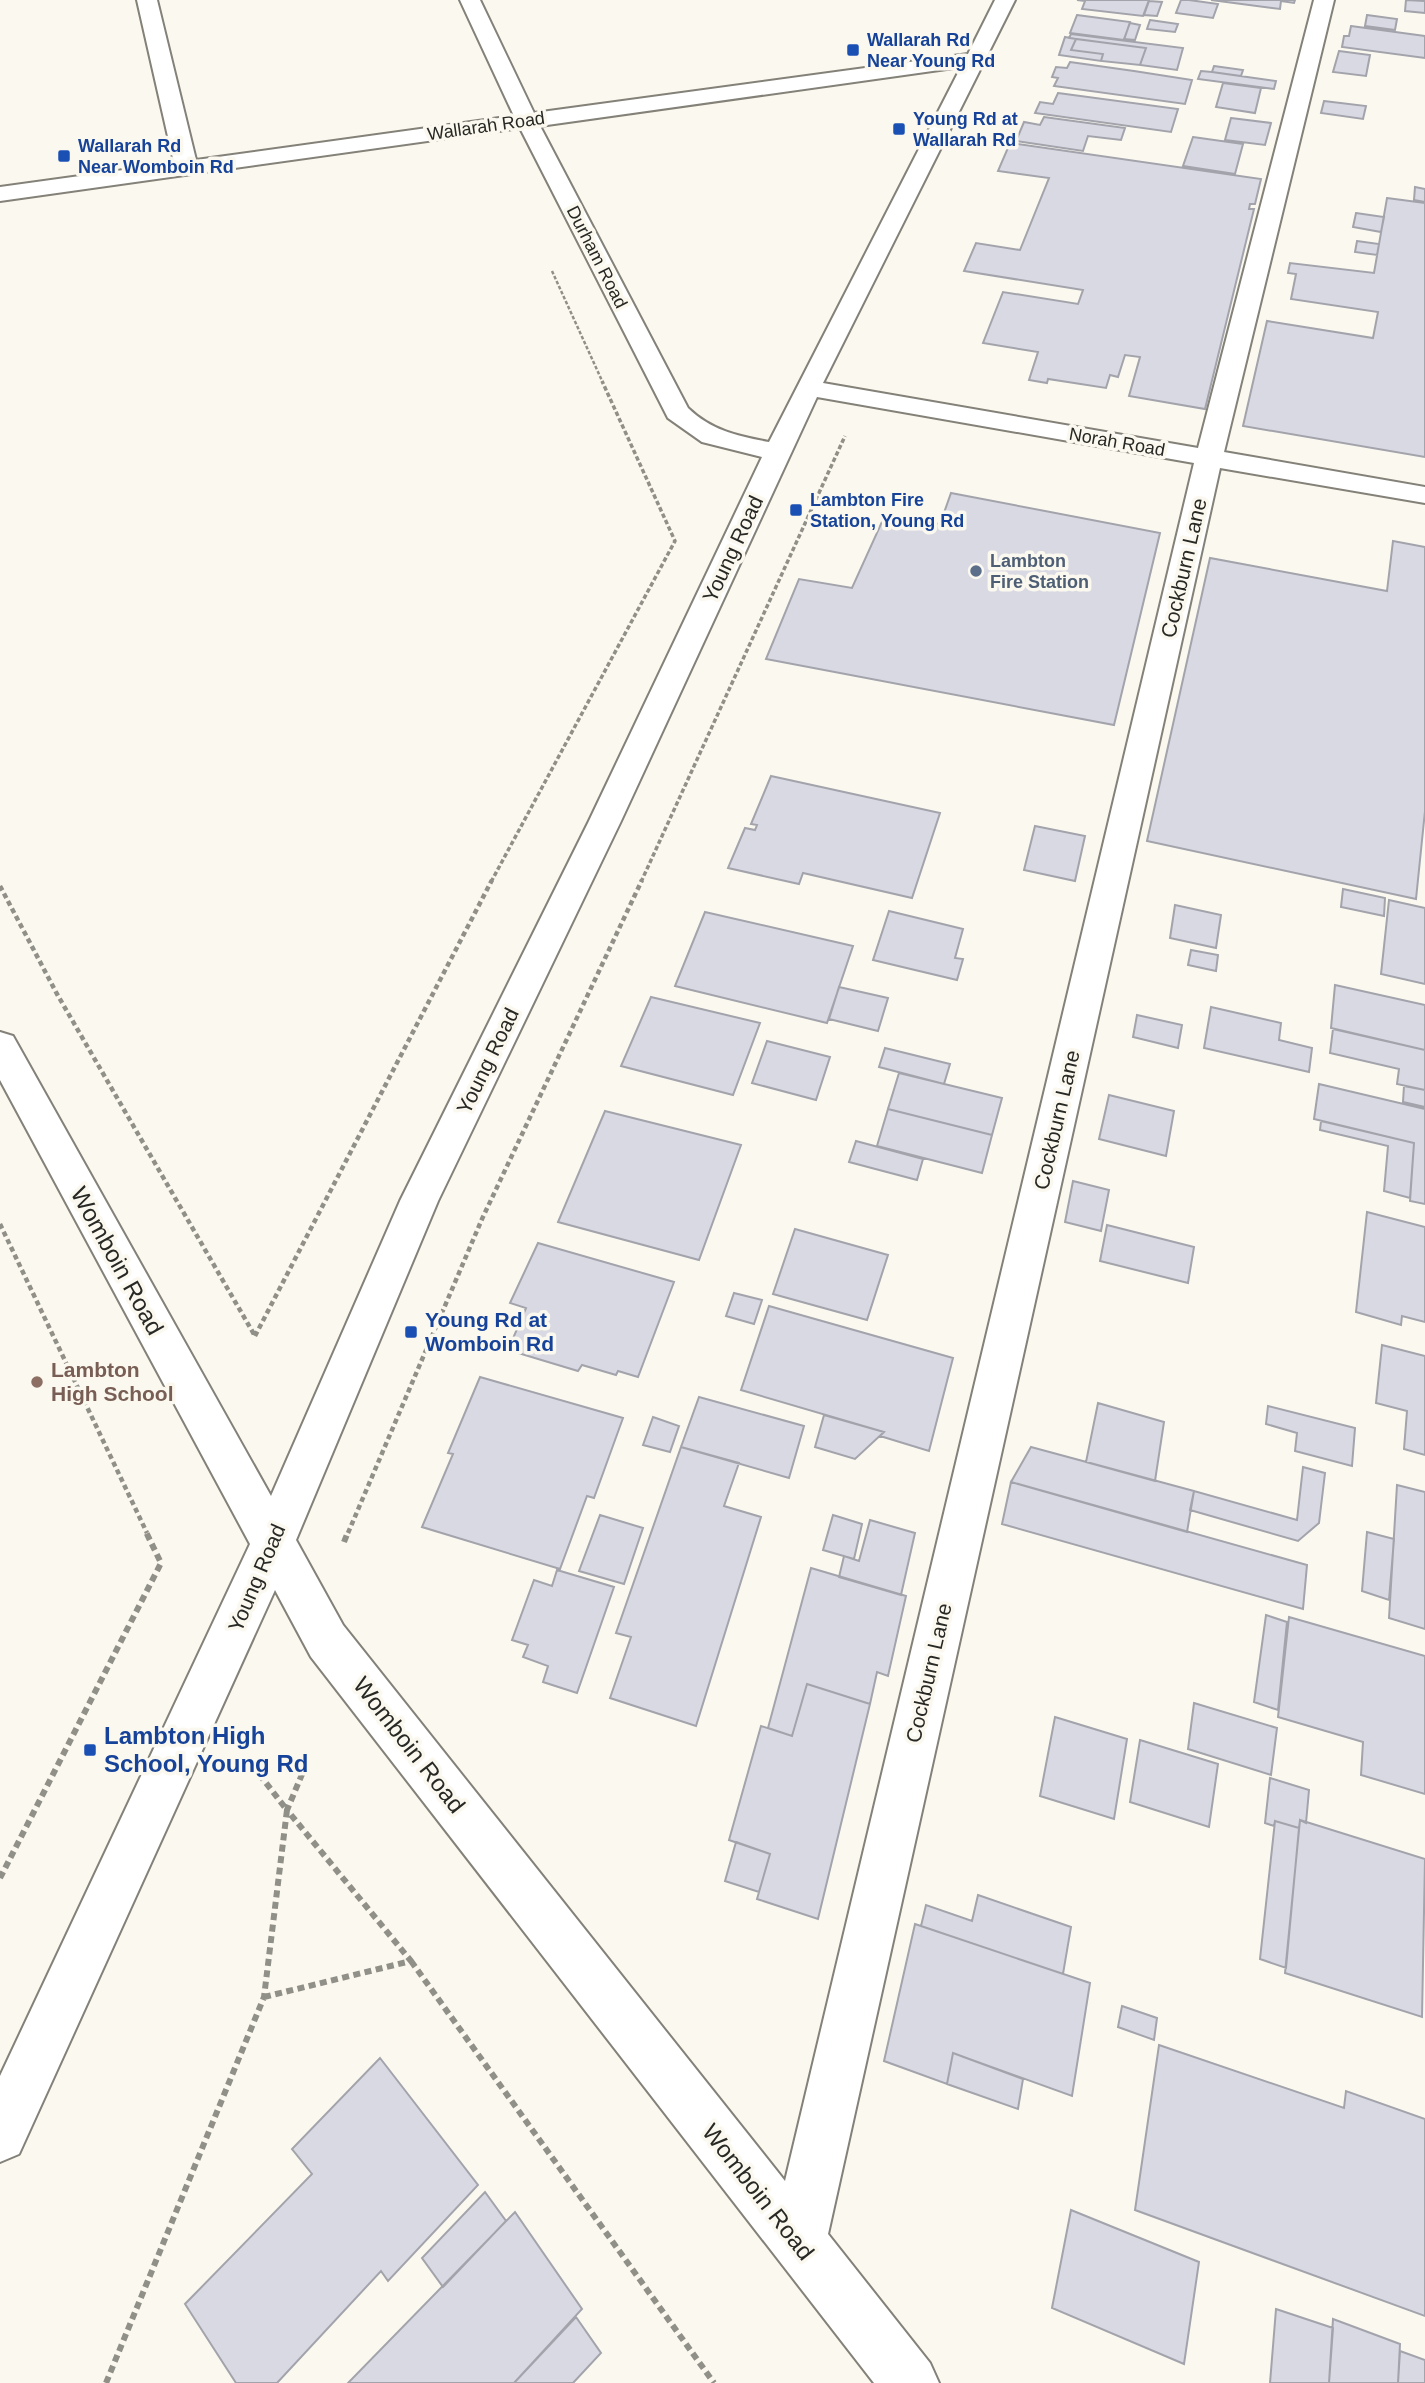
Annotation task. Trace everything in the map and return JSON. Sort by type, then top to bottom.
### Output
[{"type":"street","points":[[147,0],[186,166]]},
{"type":"street","name":"Durham Road","points":[[470,0],[527,121],[677,412],[692,429],[719,440],[779,452]]},
{"type":"street","name":"Young Road","points":[[0,2135],[234,1633],[419,1201],[605,821],[808,388],[1005,0]]},
{"type":"street","name":"Cockburn Lane","points":[[798,2242],[1209,458],[1324,0]]},
{"type":"street","name":"Wallarah Road","points":[[0,194],[186,166],[973,59]]},
{"type":"street","name":"Norah Road","points":[[808,388],[1425,495]]},
{"type":"street","name":"Womboin Road","points":[[0,1046],[212,1435],[274,1540],[327,1641],[910,2383]]},
{"type":"path","points":[[0,886],[57,994],[255,1336],[511,844],[675,541],[549,265]]},
{"type":"path","points":[[344,1542],[482,1219],[673,814],[846,435]]},
{"type":"path","points":[[0,1224],[161,1563],[0,1878]]},
{"type":"path","points":[[106,2383],[264,1997],[287,1810],[308,1760]]},
{"type":"path","points":[[259,1774],[411,1961],[714,2383]]},
{"type":"path","points":[[264,1997],[411,1961]]},
{"type":"building","points":[[1077,0],[1149,0],[1143,16],[1082,9],[1085,1]]},
{"type":"building","points":[[1181,0],[1218,4],[1213,18],[1176,13]]},
{"type":"building","points":[[1211,0],[1295,0],[1294,3],[1281,1],[1280,9]]},
{"type":"building","points":[[1406,0],[1425,1],[1425,13],[1405,11]]},
{"type":"building","points":[[1149,1],[1162,2],[1157,16],[1144,15]]},
{"type":"building","points":[[1077,15],[1130,22],[1124,40],[1070,33]]},
{"type":"building","points":[[1367,15],[1397,19],[1395,30],[1365,26]]},
{"type":"building","points":[[1150,20],[1178,24],[1175,32],[1147,29]]},
{"type":"building","points":[[1130,23],[1140,25],[1135,40],[1124,39]]},
{"type":"building","points":[[1351,26],[1425,36],[1425,58],[1342,47],[1344,36],[1349,36]]},
{"type":"building","points":[[1071,34],[1183,48],[1177,70],[1140,65],[1146,48],[1069,38]]},
{"type":"building","points":[[1065,37],[1076,39],[1071,50],[1103,54],[1101,61],[1059,55]]},
{"type":"building","points":[[1076,39],[1146,48],[1140,65],[1101,61],[1103,54],[1071,50]]},
{"type":"building","points":[[1339,51],[1370,55],[1366,76],[1333,72]]},
{"type":"building","points":[[1070,62],[1192,80],[1185,104],[1054,86],[1058,78],[1052,77],[1056,67],[1067,68]]},
{"type":"building","points":[[1214,66],[1243,70],[1241,76],[1212,72]]},
{"type":"building","points":[[1201,71],[1276,81],[1274,89],[1198,79]]},
{"type":"building","points":[[1223,83],[1261,88],[1255,113],[1216,107]]},
{"type":"building","points":[[1058,93],[1178,109],[1171,132],[1035,113],[1040,102],[1053,104]]},
{"type":"building","points":[[1324,101],[1366,106],[1363,119],[1321,113]]},
{"type":"building","points":[[1044,117],[1125,128],[1121,140],[1088,136],[1083,151],[1016,141],[1024,122],[1040,125]]},
{"type":"building","points":[[1231,118],[1271,123],[1265,145],[1225,140]]},
{"type":"building","points":[[1193,137],[1243,144],[1235,174],[1183,166]]},
{"type":"building","points":[[1010,143],[1261,179],[1255,204],[1250,204],[1249,209],[1254,209],[1205,409],[1129,396],[1140,357],[1125,355],[1118,377],[1110,375],[1106,388],[1048,379],[1047,383],[1029,380],[1038,352],[983,343],[1003,292],[1078,304],[1083,290],[964,271],[976,243],[1020,250],[1049,178],[998,171]]},
{"type":"building","points":[[1415,187],[1425,189],[1425,202],[1414,200]]},
{"type":"building","points":[[1387,198],[1425,203],[1425,457],[1243,426],[1267,321],[1373,338],[1378,312],[1291,299],[1296,274],[1288,273],[1290,263],[1374,273]]},
{"type":"building","points":[[1356,213],[1384,217],[1381,232],[1353,227]]},
{"type":"building","points":[[1357,241],[1379,244],[1377,255],[1355,252]]},
{"type":"building","points":[[951,493],[1160,533],[1114,725],[766,659],[799,579],[852,588],[885,515],[940,524]]},
{"type":"building","points":[[1393,541],[1425,547],[1425,811],[1416,899],[1147,841],[1210,558],[1387,591]]},
{"type":"building","points":[[771,776],[940,813],[912,898],[803,873],[799,884],[728,868],[745,828],[755,830],[757,825],[751,824]]},
{"type":"building","points":[[1035,826],[1085,836],[1075,881],[1024,870]]},
{"type":"building","points":[[1343,889],[1385,898],[1384,916],[1341,907]]},
{"type":"building","points":[[1389,900],[1425,908],[1425,984],[1381,974]]},
{"type":"building","points":[[1175,905],[1221,915],[1216,948],[1170,938]]},
{"type":"building","points":[[889,911],[963,929],[955,958],[963,959],[957,980],[873,960]]},
{"type":"building","points":[[705,912],[853,946],[827,1023],[675,986]]},
{"type":"building","points":[[1191,950],[1218,955],[1216,971],[1188,965]]},
{"type":"building","points":[[1335,985],[1425,1005],[1425,1050],[1331,1028]]},
{"type":"building","points":[[839,987],[888,998],[878,1031],[829,1019]]},
{"type":"building","points":[[651,997],[760,1023],[733,1095],[621,1066]]},
{"type":"building","points":[[1211,1007],[1281,1023],[1279,1040],[1312,1048],[1309,1072],[1204,1048]]},
{"type":"building","points":[[1137,1015],[1182,1025],[1178,1048],[1133,1037]]},
{"type":"building","points":[[1333,1029],[1425,1050],[1425,1090],[1397,1084],[1399,1069],[1330,1053]]},
{"type":"building","points":[[767,1041],[830,1057],[816,1100],[752,1083]]},
{"type":"building","points":[[885,1048],[950,1064],[944,1084],[879,1067]]},
{"type":"building","points":[[899,1073],[1002,1098],[992,1135],[888,1109]]},
{"type":"building","points":[[1319,1084],[1425,1109],[1425,1204],[1410,1201],[1414,1143],[1314,1119]]},
{"type":"building","points":[[1404,1086],[1425,1090],[1425,1107],[1403,1102]]},
{"type":"building","points":[[1109,1095],[1174,1111],[1166,1156],[1099,1139]]},
{"type":"building","points":[[888,1109],[992,1135],[982,1173],[877,1146]]},
{"type":"building","points":[[605,1111],[741,1145],[699,1260],[558,1222]]},
{"type":"building","points":[[1321,1121],[1414,1143],[1410,1198],[1384,1191],[1388,1146],[1320,1130]]},
{"type":"building","points":[[856,1141],[923,1159],[917,1180],[849,1162]]},
{"type":"building","points":[[1073,1181],[1109,1190],[1101,1231],[1065,1222]]},
{"type":"building","points":[[1367,1212],[1425,1227],[1425,1322],[1402,1316],[1401,1325],[1356,1312]]},
{"type":"building","points":[[1107,1225],[1194,1247],[1188,1283],[1100,1261]]},
{"type":"building","points":[[795,1229],[888,1255],[867,1320],[773,1294]]},
{"type":"building","points":[[538,1243],[674,1282],[638,1377],[618,1371],[616,1375],[582,1365],[578,1371],[508,1350],[526,1308],[510,1303]]},
{"type":"building","points":[[734,1293],[762,1300],[754,1324],[726,1316]]},
{"type":"building","points":[[769,1306],[953,1358],[929,1451],[880,1436],[884,1432],[741,1390]]},
{"type":"building","points":[[1382,1345],[1425,1356],[1425,1455],[1404,1449],[1407,1411],[1376,1403]]},
{"type":"building","points":[[480,1377],[623,1418],[594,1498],[587,1496],[560,1569],[422,1527],[453,1454],[448,1453]]},
{"type":"building","points":[[699,1397],[804,1426],[789,1478],[681,1447]]},
{"type":"building","points":[[1098,1403],[1164,1422],[1155,1481],[1086,1462]]},
{"type":"building","points":[[1268,1406],[1355,1428],[1352,1466],[1295,1451],[1297,1433],[1266,1424]]},
{"type":"building","points":[[824,1415],[884,1432],[855,1459],[815,1447]]},
{"type":"building","points":[[653,1417],[679,1426],[670,1452],[643,1445]]},
{"type":"building","points":[[681,1447],[739,1463],[724,1506],[761,1517],[696,1726],[610,1698],[631,1637],[616,1633]]},
{"type":"building","points":[[1031,1447],[1194,1491],[1187,1532],[1011,1482]]},
{"type":"building","points":[[1303,1467],[1325,1473],[1319,1523],[1298,1541],[1190,1510],[1194,1491],[1297,1520]]},
{"type":"building","points":[[1011,1482],[1307,1565],[1303,1609],[1002,1524]]},
{"type":"building","points":[[1397,1485],[1425,1492],[1425,1629],[1389,1618]]},
{"type":"building","points":[[600,1515],[643,1528],[624,1584],[579,1571]]},
{"type":"building","points":[[833,1515],[862,1524],[854,1559],[823,1550]]},
{"type":"building","points":[[870,1520],[915,1533],[901,1595],[839,1577],[844,1556],[859,1561]]},
{"type":"building","points":[[1367,1532],[1394,1539],[1389,1600],[1362,1591]]},
{"type":"building","points":[[811,1568],[906,1596],[888,1676],[877,1672],[870,1704],[807,1684],[792,1736],[768,1728]]},
{"type":"building","points":[[557,1570],[614,1587],[577,1693],[543,1682],[548,1666],[523,1657],[528,1645],[512,1640],[534,1580],[552,1586]]},
{"type":"building","points":[[1266,1615],[1287,1622],[1278,1710],[1254,1702]]},
{"type":"building","points":[[1289,1617],[1425,1656],[1425,1794],[1361,1775],[1363,1742],[1278,1717]]},
{"type":"building","points":[[807,1684],[870,1704],[818,1919],[757,1899],[770,1854],[729,1840],[761,1726],[792,1736]]},
{"type":"building","points":[[1194,1703],[1277,1728],[1271,1775],[1188,1749]]},
{"type":"building","points":[[1055,1717],[1127,1739],[1114,1819],[1040,1796]]},
{"type":"building","points":[[1140,1740],[1218,1764],[1209,1827],[1130,1802]]},
{"type":"building","points":[[1270,1778],[1309,1790],[1306,1823],[1300,1820],[1299,1828],[1275,1821],[1274,1826],[1265,1823]]},
{"type":"building","points":[[1300,1820],[1425,1859],[1422,2017],[1285,1973]]},
{"type":"building","points":[[1275,1821],[1299,1828],[1286,1968],[1260,1959]]},
{"type":"building","points":[[736,1842],[770,1854],[759,1892],[725,1881]]},
{"type":"building","points":[[978,1895],[1071,1927],[1063,1974],[921,1926],[926,1905],[972,1921]]},
{"type":"building","points":[[915,1924],[1090,1983],[1072,2096],[953,2053],[947,2084],[884,2061]]},
{"type":"building","points":[[1122,2006],[1157,2018],[1154,2040],[1118,2027]]},
{"type":"building","points":[[1159,2045],[1344,2108],[1346,2091],[1425,2119],[1425,2316],[1135,2210]]},
{"type":"building","points":[[953,2053],[1023,2079],[1018,2109],[947,2084]]},
{"type":"building","points":[[380,2058],[478,2185],[388,2281],[381,2271],[277,2383],[236,2383],[185,2304],[312,2174],[292,2149]]},
{"type":"building","points":[[485,2192],[506,2221],[443,2287],[422,2258]]},
{"type":"building","points":[[1071,2210],[1199,2262],[1184,2364],[1052,2308]]},
{"type":"building","points":[[515,2212],[582,2309],[514,2383],[348,2383]]},
{"type":"building","points":[[1276,2309],[1333,2328],[1329,2383],[1270,2383]]},
{"type":"building","points":[[576,2317],[601,2353],[573,2383],[514,2383]]},
{"type":"building","points":[[1333,2319],[1400,2344],[1398,2383],[1329,2383]]},
{"type":"building","points":[[1400,2351],[1425,2360],[1425,2383],[1398,2383]]},
{"type":"place","name":"Wallarah Rd Near Young Rd","points":[[853,50]]},
{"type":"place","name":"Young Rd at Wallarah Rd","points":[[899,129]]},
{"type":"place","name":"Wallarah Rd Near Womboin Rd","points":[[64,156]]},
{"type":"place","name":"Lambton Fire Station, Young Rd","points":[[796,510]]},
{"type":"place","name":"Lambton Fire Station","points":[[976,571]]},
{"type":"place","name":"Young Rd at Womboin Rd","points":[[411,1332]]},
{"type":"place","name":"Lambton High School","points":[[37,1382]]},
{"type":"place","name":"Lambton High School, Young Rd","points":[[90,1750]]}]
